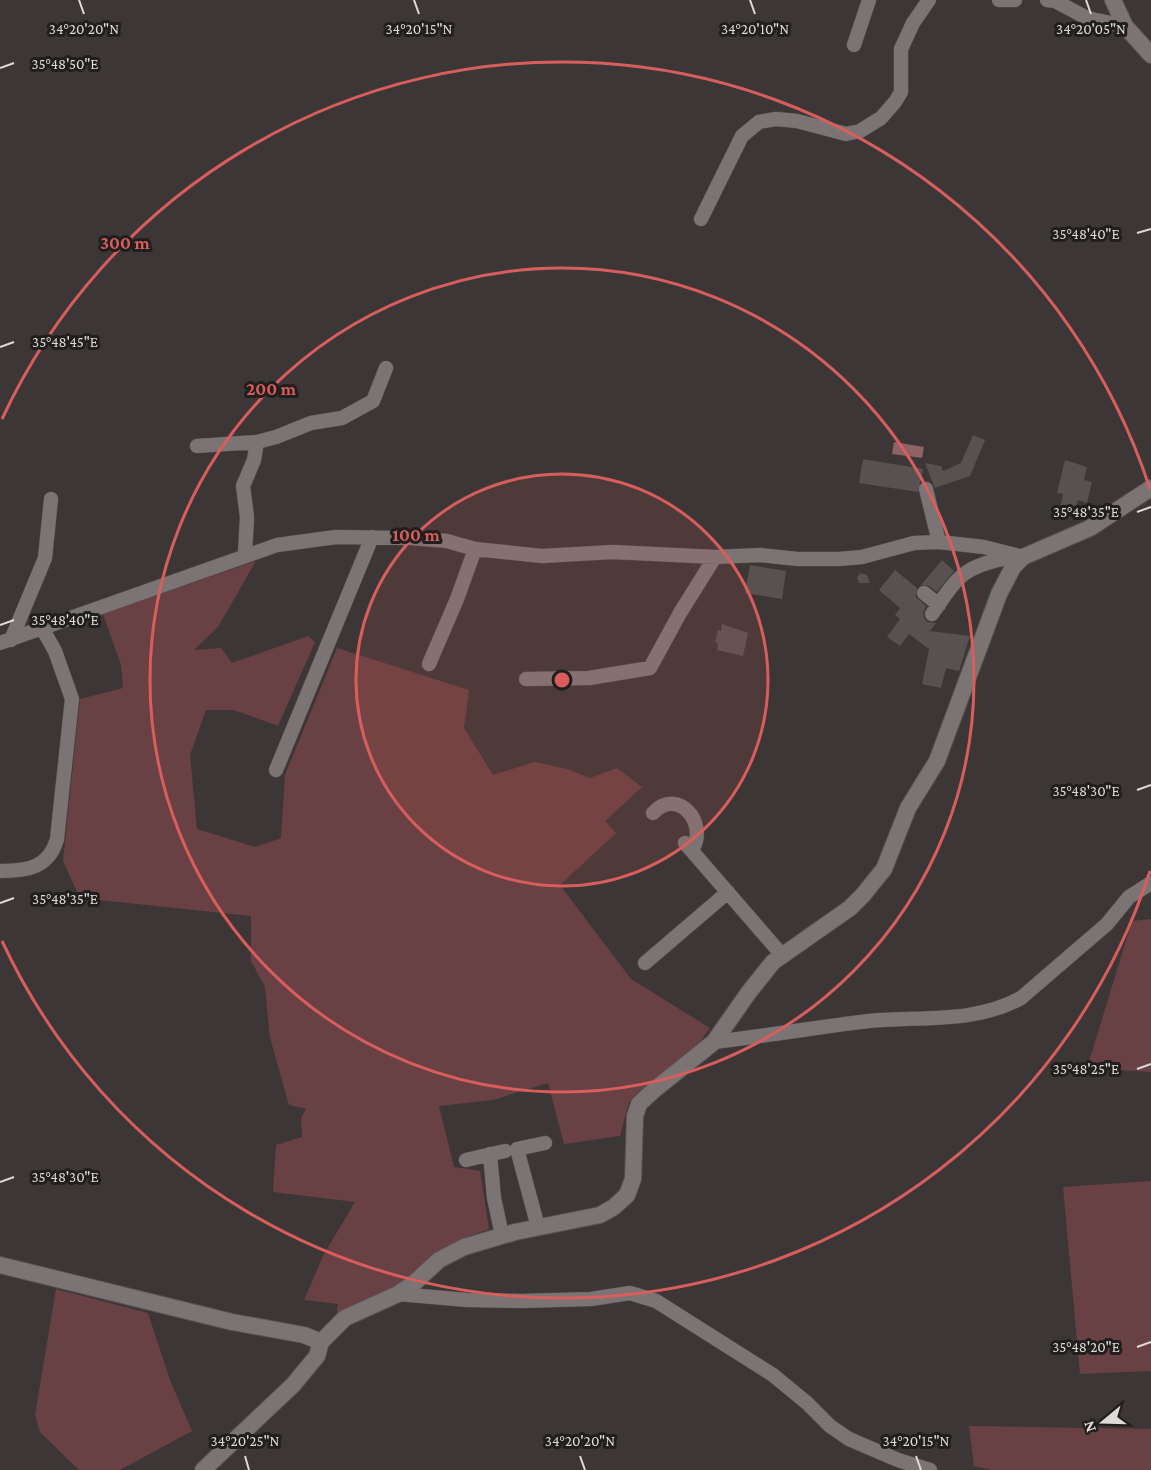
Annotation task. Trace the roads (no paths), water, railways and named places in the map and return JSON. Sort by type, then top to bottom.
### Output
[{"type":"street","points":[[854,45],[869,0]]},
{"type":"street","points":[[701,219],[742,136],[759,122],[776,118],[846,134],[860,131],[881,118],[896,102],[901,92],[901,50],[913,23],[929,0]]},
{"type":"street","points":[[999,0],[1016,0]]},
{"type":"street","points":[[1047,0],[1055,1],[1087,18],[1125,26]]},
{"type":"street","points":[[1113,0],[1125,26],[1151,55]]},
{"type":"street","points":[[197,446],[257,442],[311,423],[342,418],[373,401],[386,368]]},
{"type":"street","points":[[245,555],[247,517],[243,486],[254,460],[257,442]]},
{"type":"street","points":[[924,593],[935,610],[962,574],[976,566],[1018,557],[1090,528],[1151,488]]},
{"type":"street","points":[[926,489],[939,542]]},
{"type":"street","points":[[6,641],[45,558],[51,499]]},
{"type":"street","points":[[6,641],[276,544],[336,537],[447,541],[475,549],[542,556],[613,552],[715,557],[760,555],[798,559],[839,559],[862,557],[914,543],[939,542],[984,547],[1018,557]]},
{"type":"street","points":[[276,770],[372,537]]},
{"type":"street","points":[[429,664],[457,599],[475,549]]},
{"type":"street","points":[[526,679],[589,678],[650,668],[680,613],[715,557]]},
{"type":"street","points":[[203,1470],[238,1439],[299,1378],[317,1356],[321,1342],[345,1318],[399,1294],[449,1254],[502,1235],[600,1215],[614,1208],[627,1195],[633,1179],[635,1116],[639,1104],[714,1042],[749,992],[782,955],[850,908],[884,869],[908,808],[937,761],[999,594],[1018,557]]},
{"type":"street","points":[[0,871],[31,868],[41,863],[49,858],[57,839],[72,699],[55,651],[42,628]]},
{"type":"street","points":[[653,813],[659,806],[669,802],[683,807],[697,826],[698,839],[688,846],[782,955]]},
{"type":"street","points":[[714,1042],[871,1021],[950,1018],[1010,1004],[1021,998],[1107,924],[1129,897],[1151,883]]},
{"type":"street","points":[[645,963],[728,892]]},
{"type":"street","points":[[538,1227],[517,1149],[545,1143]]},
{"type":"street","points":[[466,1160],[505,1151]]},
{"type":"street","points":[[490,1154],[494,1198],[502,1235]]},
{"type":"street","points":[[0,1265],[232,1323],[304,1335],[321,1342]]},
{"type":"street","points":[[399,1294],[467,1300],[591,1299],[630,1293],[641,1295],[656,1301],[773,1375],[807,1403],[830,1426],[849,1439],[898,1460],[930,1470]]}]
